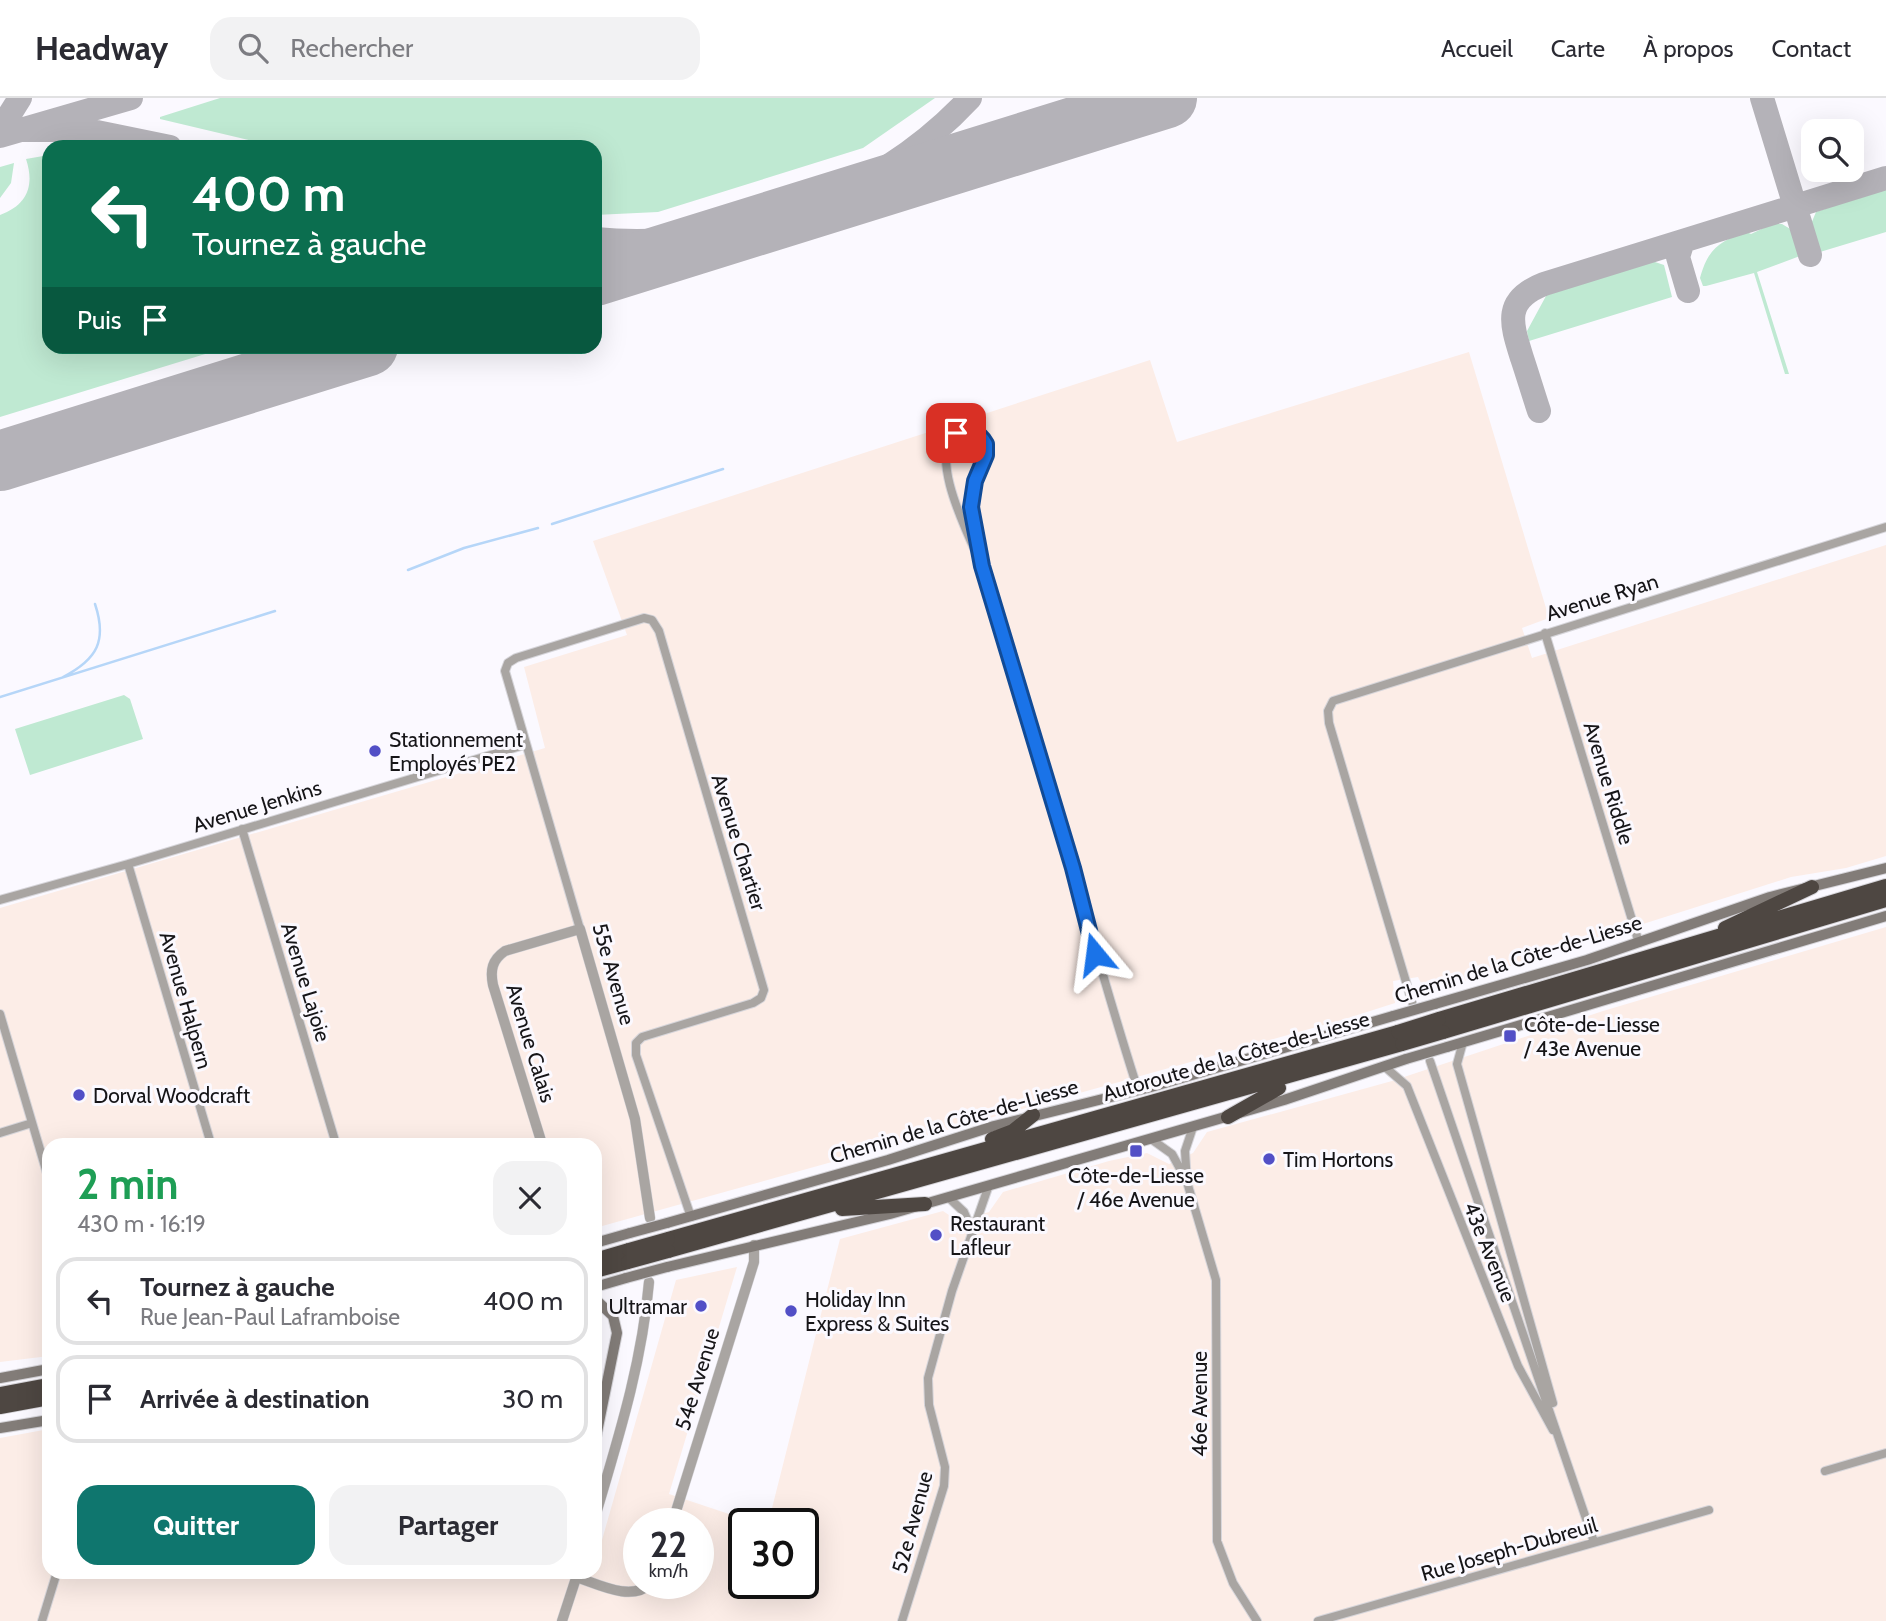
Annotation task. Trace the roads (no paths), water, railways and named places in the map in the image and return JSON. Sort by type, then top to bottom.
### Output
[{"type":"highway","name":"Autoroute de la Côte-de-Liesse","points":[[1441,1026],[1685,947],[1886,886]]},
{"type":"highway","points":[[1685,947],[1812,887]]},
{"type":"highway","name":"Autoroute de la Côte-de-Liesse","points":[[602,1268],[629,1256],[942,1161],[1400,1038],[1886,900]]},
{"type":"highway","name":"Autoroute de la Côte-de-Liesse","points":[[668,1245],[810,1212],[1336,1064],[1400,1038]]},
{"type":"highway","points":[[1228,1116],[1260,1097],[1336,1064]]},
{"type":"highway","points":[[942,1161],[1013,1131],[1033,1115]]},
{"type":"highway","points":[[810,1212],[925,1204]]},
{"type":"highway","name":"Autoroute de la Côte-de-Liesse","points":[[602,1258],[629,1256]]},
{"type":"highway","points":[[0,1394],[42,1386]]},
{"type":"highway","points":[[0,1407],[42,1399]]},
{"type":"main road","name":"Chemin de la Côte-de-Liesse","points":[[602,1241],[1033,1115],[1138,1090],[1435,1004],[1639,943],[1745,905],[1886,868]]},
{"type":"main road","points":[[602,1285],[925,1204],[1193,1127],[1406,1059],[1886,916]]},
{"type":"main road","points":[[602,1306],[613,1316],[617,1333],[602,1407]]},
{"type":"main road","points":[[0,1378],[42,1370]]},
{"type":"main road","points":[[0,1428],[42,1421]]},
{"type":"street","points":[[982,566],[959,513],[950,482],[945,451],[949,439],[960,431],[970,431],[980,436],[987,450],[975,481],[971,507],[982,566],[1073,868],[1093,950],[1138,1090]]},
{"type":"street","name":"Avenue Ryan","points":[[1412,1002],[1331,732],[1328,716],[1331,704],[1344,696],[1886,527]]},
{"type":"street","name":"Avenue Chartier","points":[[524,745],[505,680],[508,663],[638,618],[654,623],[764,990],[761,998],[753,1003],[642,1037],[636,1042],[636,1055],[691,1217]]},
{"type":"street","name":"Avenue Riddle","points":[[1545,633],[1639,943]]},
{"type":"street","name":"Avenue Jenkins","points":[[0,900],[524,745]]},
{"type":"street","name":"55e Avenue","points":[[524,745],[633,1110],[650,1218]]},
{"type":"street","name":"Avenue Lajoie","points":[[242,829],[334,1138]]},
{"type":"street","name":"Avenue Halpern","points":[[128,864],[209,1138]]},
{"type":"street","name":"Avenue Calais","points":[[540,1138],[491,970],[497,958],[505,951],[580,929]]},
{"type":"street","points":[[0,1014],[42,1157]]},
{"type":"street","name":"43e Avenue","points":[[1464,1042],[1457,1064],[1516,1267],[1566,1454]]},
{"type":"street","name":"43e Avenue","points":[[1430,1061],[1594,1542]]},
{"type":"street","name":"43e Avenue","points":[[1385,1067],[1407,1086],[1518,1366],[1566,1454]]},
{"type":"street","points":[[0,1133],[32,1123]]},
{"type":"street","name":"46e Avenue","points":[[1193,1127],[1185,1151],[1188,1182],[1216,1280],[1217,1541],[1233,1583],[1257,1621]]},
{"type":"street","name":"46e Avenue","points":[[1151,1139],[1172,1154],[1188,1182]]},
{"type":"street","name":"52e Avenue","points":[[902,1621],[944,1486],[945,1467],[929,1405],[928,1378],[972,1230],[989,1185]]},
{"type":"street","points":[[948,1197],[964,1212],[972,1230]]},
{"type":"street","name":"54e Avenue","points":[[677,1508],[754,1262],[754,1245]]},
{"type":"street","points":[[602,1493],[643,1344],[649,1282]]},
{"type":"street","points":[[1825,1471],[1886,1453]]},
{"type":"street","name":"Rue Joseph-Dubreuil","points":[[1318,1621],[1709,1510]]},
{"type":"street","points":[[42,1621],[55,1579]]},
{"type":"street","points":[[562,1621],[575,1579]]},
{"type":"street","points":[[592,1579],[623,1590]]},
{"type":"waterway","points":[[552,524],[723,469]]},
{"type":"waterway","points":[[408,570],[464,548],[538,528]]},
{"type":"waterway","points":[[63,677],[84,663],[97,647],[100,628],[95,604]]},
{"type":"waterway","points":[[0,697],[275,611]]},
{"type":"place","name":"Stationnement Employés PE2","points":[[375,751]]},
{"type":"place","name":"Côte-de-Liesse / 43e Avenue","points":[[1510,1036]]},
{"type":"place","name":"Dorval Woodcraft","points":[[79,1095]]},
{"type":"place","name":"Côte-de-Liesse / 46e Avenue","points":[[1136,1151]]},
{"type":"place","name":"Tim Hortons","points":[[1269,1159]]},
{"type":"place","name":"Restaurant Lafleur","points":[[936,1235]]},
{"type":"place","name":"Ultramar","points":[[701,1306]]},
{"type":"place","name":"Holiday Inn Express & Suites","points":[[791,1311]]}]
